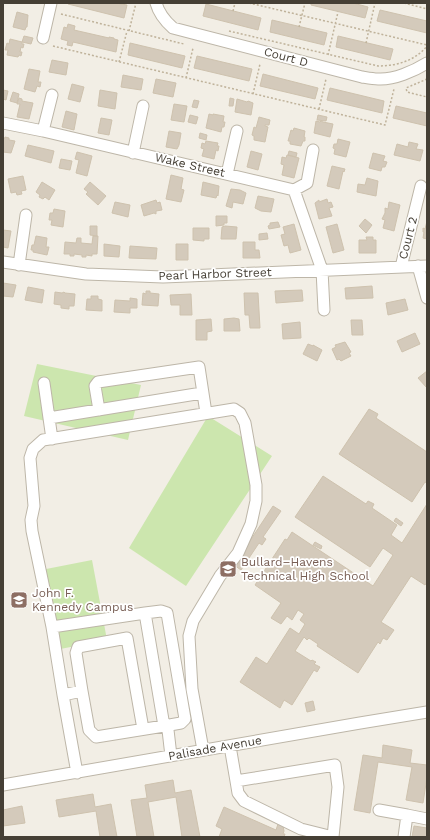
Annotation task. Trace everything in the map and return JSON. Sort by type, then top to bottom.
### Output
[{"type":"street","points":[[43,38],[51,3]]},
{"type":"street","name":"Court D","points":[[156,3],[157,8],[165,21],[174,28],[362,77],[380,80],[394,77],[427,63]]},
{"type":"street","points":[[44,131],[52,95]]},
{"type":"street","points":[[133,153],[143,106]]},
{"type":"street","name":"Wake Street","points":[[3,123],[44,131],[294,190]]},
{"type":"street","points":[[227,174],[237,131]]},
{"type":"street","points":[[313,150],[307,183],[294,190],[322,270],[324,310]]},
{"type":"street","name":"Court 2","points":[[401,267],[421,186]]},
{"type":"street","points":[[19,265],[26,216]]},
{"type":"street","name":"Pearl Harbor Street","points":[[3,262],[86,274],[163,276],[422,266]]},
{"type":"street","points":[[422,266],[427,298]]},
{"type":"street","points":[[99,410],[95,386],[98,382],[199,368],[206,413]]},
{"type":"street","points":[[44,383],[52,439]]},
{"type":"street","points":[[49,418],[202,393]]},
{"type":"street","points":[[77,773],[52,627],[32,531],[31,520],[33,501],[30,458],[33,449],[43,440],[234,408],[240,413],[245,423],[256,485],[256,500],[251,524],[238,553],[220,576],[193,621],[189,636],[192,689],[203,750]]},
{"type":"street","points":[[52,627],[160,611],[168,613],[185,719],[181,723],[96,737],[89,730],[76,654],[78,647],[127,638],[143,729]]},
{"type":"street","points":[[145,613],[164,726],[168,730],[171,756]]},
{"type":"street","points":[[63,695],[82,692]]},
{"type":"street","name":"Palisade Avenue","points":[[3,785],[427,712]]},
{"type":"street","points":[[230,746],[238,793],[244,801],[301,829],[332,837],[338,786],[335,765],[236,781]]},
{"type":"street","points":[[379,810],[427,819]]},
{"type":"street","points":[[404,837],[407,815]]},
{"type":"path","points":[[119,62],[136,3]]},
{"type":"path","points":[[233,11],[235,3]]},
{"type":"path","points":[[228,31],[372,65],[383,66],[400,63],[411,59],[423,51],[427,46],[249,3]]},
{"type":"path","points":[[299,27],[305,3]]},
{"type":"path","points":[[366,43],[375,3]]},
{"type":"path","points":[[404,3],[427,9]]},
{"type":"path","points":[[328,55],[338,12]]},
{"type":"path","points":[[61,14],[184,44]]},
{"type":"path","points":[[53,46],[385,125],[394,90]]},
{"type":"path","points":[[186,78],[193,48]]},
{"type":"path","points":[[252,94],[260,64]]},
{"type":"path","points":[[427,79],[406,88],[407,92],[427,97]]},
{"type":"path","points":[[319,109],[326,80]]},
{"type":"green space","points":[[37,364],[141,385],[128,440],[24,416]]},
{"type":"green space","points":[[208,416],[272,456],[186,586],[129,548]]},
{"type":"green space","points":[[92,560],[107,640],[55,650],[41,570]]},
{"type":"building","points":[[68,3],[116,3],[127,5],[124,18]]},
{"type":"building","points":[[311,3],[353,3],[368,7],[365,18],[311,5]]},
{"type":"building","points":[[206,4],[261,18],[258,30],[203,16]]},
{"type":"building","points":[[380,10],[427,21],[427,33],[377,21]]},
{"type":"building","points":[[17,12],[28,15],[27,27],[25,30],[13,27]]},
{"type":"building","points":[[272,20],[327,33],[324,45],[270,32]]},
{"type":"building","points":[[68,24],[75,26],[74,30],[118,40],[116,52],[73,42],[72,46],[67,45],[68,41],[61,39],[64,27],[67,28]]},
{"type":"building","points":[[24,36],[33,38],[31,44],[22,42]]},
{"type":"building","points":[[338,36],[393,49],[390,60],[336,47]]},
{"type":"building","points":[[10,39],[22,42],[22,44],[24,44],[23,48],[21,47],[21,56],[19,55],[18,57],[7,55],[8,50],[5,50]]},
{"type":"building","points":[[130,43],[185,56],[182,68],[128,55]]},
{"type":"building","points":[[197,56],[252,69],[249,81],[194,68]]},
{"type":"building","points":[[52,60],[68,63],[66,75],[49,72]]},
{"type":"building","points":[[29,69],[40,71],[38,82],[41,82],[40,87],[37,86],[35,92],[24,89]]},
{"type":"building","points":[[263,74],[318,88],[315,99],[260,86]]},
{"type":"building","points":[[123,75],[143,79],[141,90],[121,87]]},
{"type":"building","points":[[156,79],[176,83],[173,97],[153,93]]},
{"type":"building","points":[[72,84],[84,87],[80,102],[68,99]]},
{"type":"building","points":[[330,88],[384,101],[382,113],[327,100]]},
{"type":"building","points":[[3,90],[8,91],[6,100],[3,99]]},
{"type":"building","points":[[100,90],[117,93],[115,109],[98,106]]},
{"type":"building","points":[[13,92],[19,94],[17,103],[10,101]]},
{"type":"building","points":[[19,98],[22,99],[22,101],[33,103],[29,119],[17,117],[20,104],[17,104]]},
{"type":"building","points":[[230,98],[234,99],[233,106],[229,106]]},
{"type":"building","points":[[237,99],[253,103],[251,115],[235,112]]},
{"type":"building","points":[[194,100],[199,101],[197,108],[192,107]]},
{"type":"building","points":[[174,104],[187,106],[184,122],[171,120]]},
{"type":"building","points":[[396,106],[427,113],[427,126],[393,118]]},
{"type":"building","points":[[66,111],[77,114],[74,130],[62,127]]},
{"type":"building","points":[[209,114],[224,116],[223,122],[225,122],[221,132],[206,128]]},
{"type":"building","points":[[190,115],[198,117],[196,124],[188,122]]},
{"type":"building","points":[[318,115],[327,117],[326,121],[317,120]]},
{"type":"building","points":[[259,117],[270,120],[269,125],[265,125],[268,127],[265,142],[254,140],[254,136],[252,135]]},
{"type":"building","points":[[101,118],[112,120],[109,135],[98,133]]},
{"type":"building","points":[[316,121],[333,124],[330,137],[314,133]]},
{"type":"building","points":[[294,128],[305,131],[305,141],[303,141],[301,146],[290,144],[290,141],[288,141],[291,130],[293,131]]},
{"type":"building","points":[[169,131],[181,133],[177,149],[166,147]]},
{"type":"building","points":[[200,133],[207,135],[206,140],[199,138]]},
{"type":"building","points":[[3,138],[9,138],[9,140],[15,141],[11,153],[3,152]]},
{"type":"building","points":[[338,139],[350,142],[346,157],[334,154],[334,144],[337,144]]},
{"type":"building","points":[[206,141],[218,143],[218,151],[216,150],[214,159],[202,156],[204,149],[201,148],[202,143],[205,144]]},
{"type":"building","points":[[409,142],[418,144],[416,149],[423,150],[420,161],[394,155],[397,144],[408,147]]},
{"type":"building","points":[[28,145],[54,151],[51,163],[25,156]]},
{"type":"building","points":[[251,151],[262,154],[258,170],[247,167]]},
{"type":"building","points":[[289,151],[297,153],[296,157],[288,155]]},
{"type":"building","points":[[77,152],[92,156],[87,176],[76,173],[79,160],[75,159]]},
{"type":"building","points":[[373,153],[385,156],[383,161],[387,162],[385,167],[382,167],[381,171],[369,168]]},
{"type":"building","points":[[287,155],[299,158],[294,178],[282,175],[284,165],[281,164],[282,157],[286,158]]},
{"type":"building","points":[[61,159],[72,161],[70,170],[59,168]]},
{"type":"building","points":[[332,166],[345,169],[344,172],[343,171],[339,189],[327,186]]},
{"type":"building","points":[[171,175],[183,178],[181,189],[184,190],[181,202],[166,199]]},
{"type":"building","points":[[23,176],[26,190],[21,191],[22,194],[17,195],[16,192],[11,193],[8,179]]},
{"type":"building","points":[[367,178],[378,181],[376,196],[357,192],[358,184],[365,185]]},
{"type":"building","points":[[42,182],[55,190],[49,200],[45,197],[43,199],[39,197],[40,195],[36,192]]},
{"type":"building","points":[[90,182],[106,196],[98,205],[86,194],[88,192],[84,189]]},
{"type":"building","points":[[203,182],[219,186],[218,196],[217,195],[216,198],[201,195]]},
{"type":"building","points":[[231,189],[240,190],[246,193],[243,204],[233,202],[232,208],[226,206]]},
{"type":"building","points":[[258,196],[274,199],[271,212],[261,211],[255,208]]},
{"type":"building","points":[[327,199],[328,203],[331,202],[333,207],[329,208],[332,216],[319,219],[315,203],[319,200],[319,202]]},
{"type":"building","points":[[156,200],[157,203],[160,202],[162,210],[156,211],[156,214],[154,213],[144,216],[141,205]]},
{"type":"building","points":[[115,202],[130,205],[128,217],[112,213]]},
{"type":"building","points":[[389,202],[400,205],[394,231],[383,228],[385,220],[382,219],[385,213],[385,208],[388,209]]},
{"type":"building","points":[[54,209],[65,211],[63,227],[51,225],[52,220],[49,220],[50,213],[53,213]]},
{"type":"building","points":[[216,216],[227,216],[227,223],[216,226]]},
{"type":"building","points":[[365,219],[372,225],[366,233],[359,226]]},
{"type":"building","points":[[427,221],[427,239],[423,238],[423,228],[425,229]]},
{"type":"building","points":[[278,222],[280,227],[269,229],[268,226],[270,223]]},
{"type":"building","points":[[294,224],[301,250],[290,253],[288,245],[284,246],[281,235],[285,234],[283,227]]},
{"type":"building","points":[[337,224],[344,250],[333,253],[326,227]]},
{"type":"building","points":[[90,226],[97,226],[97,236],[90,235]]},
{"type":"building","points":[[222,227],[237,227],[236,239],[221,239]]},
{"type":"building","points":[[193,228],[209,228],[209,239],[204,239],[204,241],[193,240]]},
{"type":"building","points":[[3,230],[11,231],[8,248],[3,247]]},
{"type":"building","points":[[267,233],[268,239],[259,240],[259,234]]},
{"type":"building","points":[[36,236],[47,238],[46,247],[49,247],[47,255],[33,252],[33,250],[31,250]]},
{"type":"building","points":[[93,236],[98,236],[97,254],[82,257],[82,255],[74,254],[74,256],[70,256],[70,254],[64,254],[65,242],[76,243],[77,238],[81,238],[81,243],[92,244]]},
{"type":"building","points":[[366,237],[373,237],[373,240],[376,240],[376,253],[359,253],[359,240],[367,240]]},
{"type":"building","points":[[243,242],[255,242],[255,250],[259,250],[260,258],[243,258]]},
{"type":"building","points":[[104,244],[120,246],[119,257],[104,256]]},
{"type":"building","points":[[176,244],[188,244],[188,260],[176,260]]},
{"type":"building","points":[[130,246],[157,248],[156,259],[129,258]]},
{"type":"building","points":[[3,283],[16,285],[13,297],[3,296]]},
{"type":"building","points":[[372,286],[373,298],[346,299],[345,288]]},
{"type":"building","points":[[28,287],[44,290],[42,303],[25,300]]},
{"type":"building","points":[[302,290],[303,301],[276,303],[275,291]]},
{"type":"building","points":[[146,291],[159,294],[158,306],[142,305],[143,293],[146,294]]},
{"type":"building","points":[[55,292],[75,294],[74,306],[69,306],[69,309],[61,308],[61,305],[54,304]]},
{"type":"building","points":[[244,293],[258,293],[260,328],[250,328],[249,315],[245,315]]},
{"type":"building","points":[[191,294],[192,315],[180,315],[180,305],[171,305],[170,295]]},
{"type":"building","points":[[91,296],[98,296],[98,299],[102,300],[102,311],[86,310],[87,299],[91,299]]},
{"type":"building","points":[[130,298],[137,299],[137,308],[130,308],[130,313],[114,312],[115,300],[130,301]]},
{"type":"building","points":[[405,299],[408,310],[388,315],[386,303]]},
{"type":"building","points":[[211,319],[212,331],[207,332],[207,340],[196,340],[196,320]]},
{"type":"building","points":[[224,319],[239,319],[240,331],[224,331]]},
{"type":"building","points":[[351,320],[362,320],[363,335],[352,335]]},
{"type":"building","points":[[300,322],[301,338],[283,339],[282,324]]},
{"type":"building","points":[[415,333],[420,344],[402,352],[397,341]]},
{"type":"building","points":[[345,342],[351,352],[349,353],[351,356],[341,361],[339,359],[337,360],[332,349],[336,347],[335,345]]},
{"type":"building","points":[[308,344],[322,350],[317,361],[303,354]]},
{"type":"building","points":[[427,371],[427,388],[418,378]]},
{"type":"building","points":[[369,409],[378,414],[376,418],[427,452],[427,483],[425,482],[412,502],[339,454]]},
{"type":"building","points":[[323,476],[366,504],[368,501],[374,504],[372,508],[397,525],[391,535],[402,543],[427,504],[427,582],[425,585],[411,576],[381,622],[394,630],[387,640],[383,638],[380,644],[378,642],[358,673],[317,646],[318,644],[309,638],[307,640],[304,637],[295,651],[311,661],[316,662],[314,664],[320,667],[317,672],[314,670],[292,705],[284,700],[280,708],[240,682],[256,657],[267,664],[290,628],[299,634],[305,624],[300,620],[304,614],[298,610],[292,620],[287,616],[281,624],[271,618],[281,603],[255,585],[285,539],[287,540],[292,532],[373,586],[393,555],[383,548],[370,567],[295,517]]},
{"type":"building","points":[[273,506],[281,511],[263,537],[266,539],[262,545],[259,543],[241,570],[234,565]]},
{"type":"building","points":[[396,518],[403,523],[401,526],[394,521]]},
{"type":"building","points":[[315,542],[322,546],[321,549],[313,545]]},
{"type":"building","points":[[313,701],[315,710],[307,712],[305,703]]},
{"type":"building","points":[[383,745],[412,750],[410,763],[427,765],[427,777],[423,803],[406,800],[412,767],[378,762],[370,813],[354,810],[363,755],[382,758]]},
{"type":"building","points":[[173,780],[175,793],[191,790],[200,837],[182,837],[176,797],[148,802],[154,837],[137,837],[131,800],[147,798],[145,785]]},
{"type":"building","points":[[93,794],[95,807],[111,804],[117,837],[100,837],[96,811],[59,817],[56,800]]},
{"type":"building","points":[[22,806],[25,823],[3,826],[3,810]]},
{"type":"building","points":[[224,807],[276,830],[278,824],[283,826],[283,834],[285,834],[284,837],[219,837],[222,829],[216,826]]},
{"type":"building","points":[[414,826],[427,828],[427,837],[412,837]]},
{"type":"place","name":"Bullard–Havens Technical High School","points":[[228,569]]},
{"type":"place","name":"John F. Kennedy Campus","points":[[19,600]]}]
